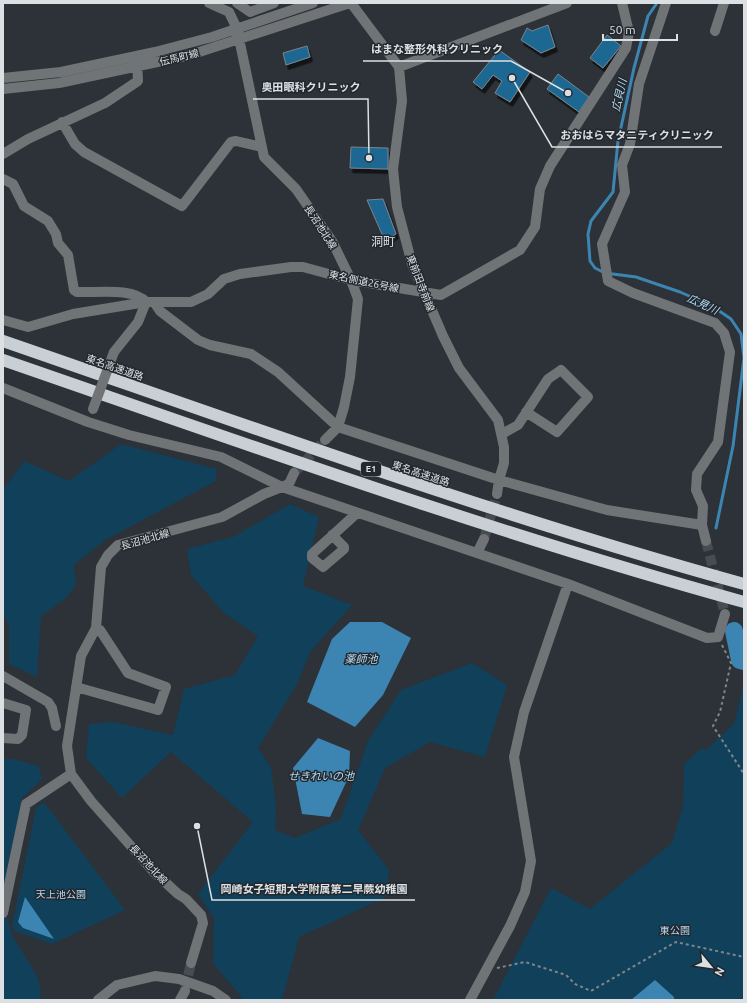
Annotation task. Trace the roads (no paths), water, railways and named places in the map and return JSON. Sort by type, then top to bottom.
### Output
[{"type":"highway","name":"東名高速道路","points":[[3,341],[420,486],[595,541],[744,584]]},
{"type":"highway","name":"E1","points":[[3,360],[414,502],[588,558],[744,602]]},
{"type":"street","name":"長沼池北線","points":[[209,3],[229,12],[238,34],[264,157],[296,189],[332,242],[351,280],[358,299],[350,377],[338,427]]},
{"type":"street","points":[[237,3],[250,12],[274,3]]},
{"type":"street","name":"伝馬町線","points":[[3,89],[59,83],[190,55],[238,34],[284,7],[313,3]]},
{"type":"street","name":"伝馬町線","points":[[3,78],[61,72],[136,56],[238,34],[351,3]]},
{"type":"street","points":[[351,3],[399,67],[567,3]]},
{"type":"street","name":"東名側道26号線","points":[[3,320],[28,327],[73,314],[150,302],[192,302],[208,294],[224,279],[240,274],[291,267],[303,267],[351,280],[441,295],[520,250],[535,227],[540,189],[550,166],[626,48],[629,32],[622,3]]},
{"type":"street","points":[[666,3],[639,84],[630,144],[622,165],[625,192],[602,244],[608,281],[633,293],[715,323],[724,333],[730,352],[718,442],[697,474],[696,490],[703,506],[702,526],[706,541]]},
{"type":"street","points":[[714,31],[724,3]]},
{"type":"street","points":[[3,154],[28,139],[62,122],[105,103],[138,81],[139,66],[136,56]]},
{"type":"street","name":"東前田寺前線","points":[[399,67],[402,101],[393,169],[397,207],[412,264],[443,336],[459,368],[498,420],[504,447],[504,463],[497,494]]},
{"type":"street","points":[[62,122],[75,144],[84,152],[182,206],[231,142],[236,141],[262,148]]},
{"type":"street","points":[[3,179],[13,184],[24,206],[48,221],[56,234],[58,243],[68,255],[74,290],[77,292],[131,293],[150,302],[198,340],[210,345],[251,354],[278,372],[338,427],[499,480],[608,510],[702,526]]},
{"type":"street","points":[[88,422],[114,352],[138,322],[150,302]]},
{"type":"street","points":[[502,434],[518,425],[526,412],[548,379],[561,370],[588,397],[558,432],[526,412]]},
{"type":"street","points":[[3,388],[88,422],[129,435],[221,457],[282,487],[568,584],[707,638],[718,637],[725,614]]},
{"type":"street","points":[[325,440],[338,427]]},
{"type":"street","points":[[282,487],[289,484],[294,473]]},
{"type":"street","name":"長沼池北線","points":[[191,963],[203,923],[201,915],[186,899],[178,894],[153,871],[92,801],[71,774],[67,746],[82,650],[96,628],[101,567],[108,555],[118,546],[222,517],[264,494],[282,487]]},
{"type":"street","points":[[332,535],[357,513]]},
{"type":"street","points":[[477,553],[484,539]]},
{"type":"street","points":[[470,1000],[510,926],[525,892],[531,862],[514,757],[524,712],[568,584]]},
{"type":"street","points":[[76,687],[158,710],[166,687],[128,673],[100,630],[96,628]]},
{"type":"street","points":[[3,676],[48,702],[52,708],[56,726]]},
{"type":"street","points":[[3,703],[26,710],[22,735],[18,739],[3,738]]},
{"type":"street","points":[[3,913],[26,804],[71,774]]},
{"type":"street","points":[[98,1000],[117,985],[155,976],[179,980],[213,991],[226,1000]]},
{"type":"water","name":"薬師池","points":[[350,622],[382,622],[411,638],[383,695],[355,727],[307,702],[332,639]]},
{"type":"water","name":"せきれいの池","points":[[318,738],[350,751],[349,776],[330,817],[302,814],[293,768]]},
{"type":"water","points":[[25,897],[54,939],[23,928],[18,922]]},
{"type":"water","points":[[655,980],[674,997],[674,1000],[631,1000]]},
{"type":"waterway","name":"広見川","points":[[657,3],[648,16],[634,68],[618,141],[613,192],[591,221],[588,234],[590,261],[595,268],[605,273],[636,277],[680,292],[712,306],[731,319],[741,334],[744,358],[733,446],[716,528]]},
{"type":"waterway","name":"広見川","points":[[734,631],[740,660],[744,661]]},
{"type":"tunnel","points":[[294,473],[325,440]]},
{"type":"tunnel","points":[[484,539],[497,494]]},
{"type":"tunnel","points":[[706,541],[725,614]]},
{"type":"tunnel","points":[[185,990],[191,963]]},
{"type":"place","name":"おおはらマタニティクリニック","points":[[512,78]]},
{"type":"place","name":"はまな整形外科クリニック","points":[[568,93]]},
{"type":"place","name":"奥田眼科クリニック","points":[[369,158]]},
{"type":"place","name":"岡崎女子短期大学附属第二早蕨幼稚園","points":[[197,826]]},
{"type":"district","name":"洞町","points":[[383,242]]},
{"type":"water label","name":"広貝川","points":[[619,95]]},
{"type":"park label","name":"天上池公園","points":[[61,894]]},
{"type":"park label","name":"東公園","points":[[675,930]]}]
